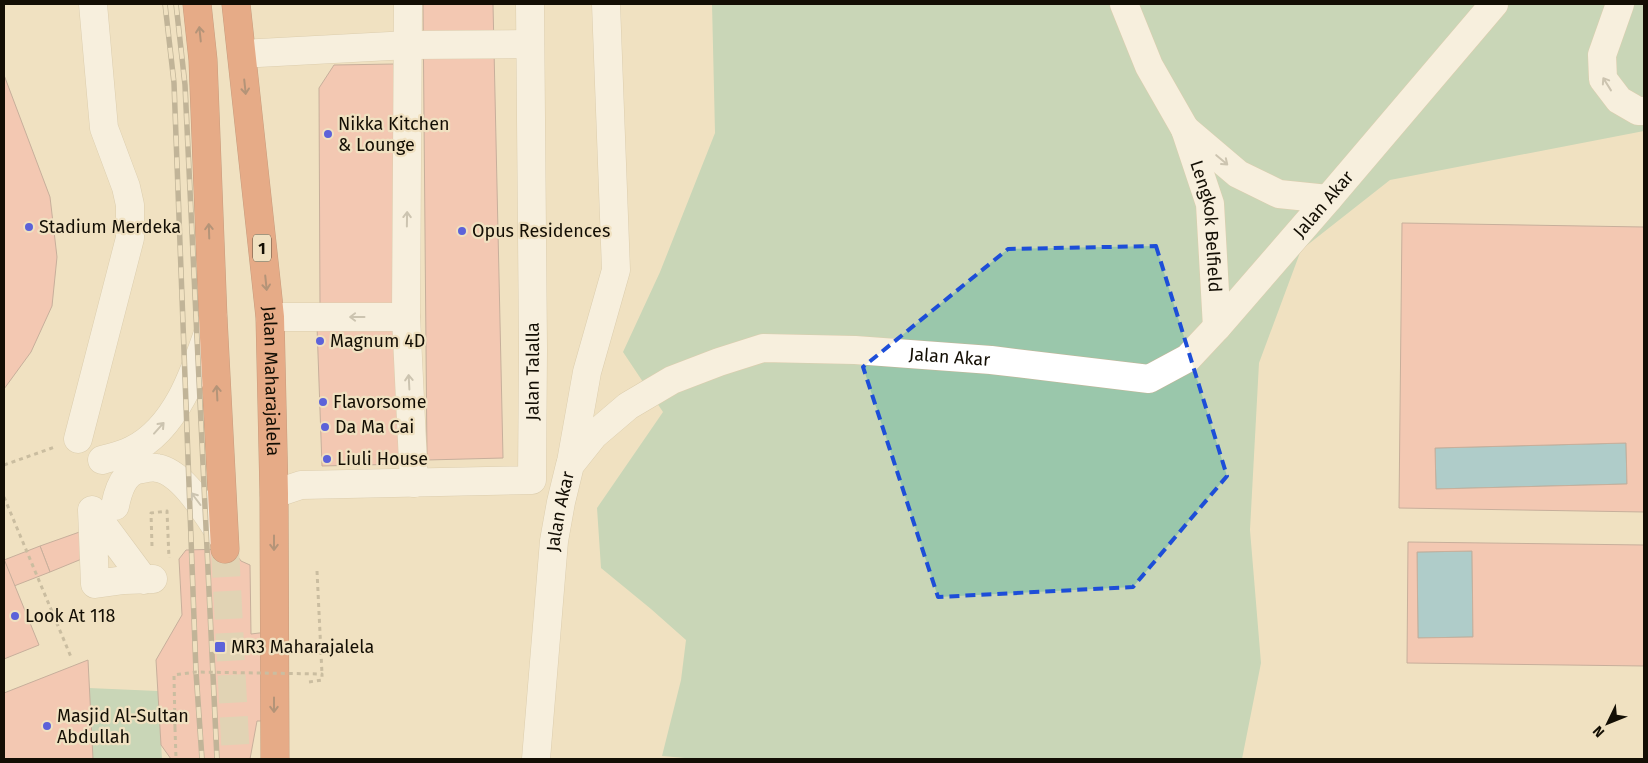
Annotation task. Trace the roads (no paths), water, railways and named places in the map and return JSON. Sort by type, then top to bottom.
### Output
[{"type":"highway","points":[[197,4],[203,60],[213,318],[225,544]]},
{"type":"highway","name":"Jalan Maharajalela","points":[[236,4],[270,317],[274,494],[275,759]]},
{"type":"street","points":[[78,439],[130,238],[130,205],[126,187],[104,128],[93,4]]},
{"type":"street","points":[[408,4],[406,317],[414,483]]},
{"type":"street","name":"Jalan Talalla","points":[[274,494],[301,486],[532,480],[533,349],[530,4]]},
{"type":"street","points":[[570,466],[587,372],[616,270],[606,4]]},
{"type":"street","name":"Lengkok Belfield","points":[[1124,4],[1149,66],[1185,129],[1210,204],[1217,326]]},
{"type":"street","name":"Jalan Akar","points":[[536,759],[554,541],[570,466],[594,434],[628,406],[672,380],[763,348],[855,350],[991,360],[1149,380],[1188,358],[1328,199],[1494,4]]},
{"type":"street","points":[[1620,4],[1602,55],[1603,79],[1619,100],[1638,111],[1644,111]]},
{"type":"street","points":[[242,54],[409,45],[530,44]]},
{"type":"street","name":"Lengkok Belfield","points":[[1185,129],[1238,174],[1279,194],[1328,199]]},
{"type":"street","points":[[270,317],[406,317]]},
{"type":"street","points":[[115,506],[118,491],[133,460],[145,442],[175,410],[196,369],[213,318]]},
{"type":"street","points":[[102,468],[133,460],[158,468],[179,478],[196,498],[225,544]]},
{"type":"water","points":[[1626,443],[1627,484],[1436,489],[1435,448]]},
{"type":"water","points":[[1472,551],[1473,637],[1418,638],[1417,552]]},
{"type":"tunnel","points":[[225,549],[236,759]]},
{"type":"railway","points":[[165,4],[174,83],[196,672],[202,759]]},
{"type":"railway","points":[[176,4],[185,85],[217,759]]},
{"type":"place","name":"Nikka Kitchen & Lounge","points":[[328,134]]},
{"type":"place","name":"Stadium Merdeka","points":[[29,227]]},
{"type":"place","name":"Opus Residences","points":[[462,231]]},
{"type":"place","name":"Magnum 4D","points":[[320,341]]},
{"type":"place","name":"Flavorsome","points":[[323,402]]},
{"type":"place","name":"Da Ma Cai","points":[[325,427]]},
{"type":"place","name":"Liuli House","points":[[327,459]]},
{"type":"place","name":"Look At 118","points":[[15,616]]},
{"type":"place","name":"MR3 Maharajalela","points":[[220,647]]},
{"type":"place","name":"Masjid Al-Sultan Abdullah","points":[[47,726]]}]
